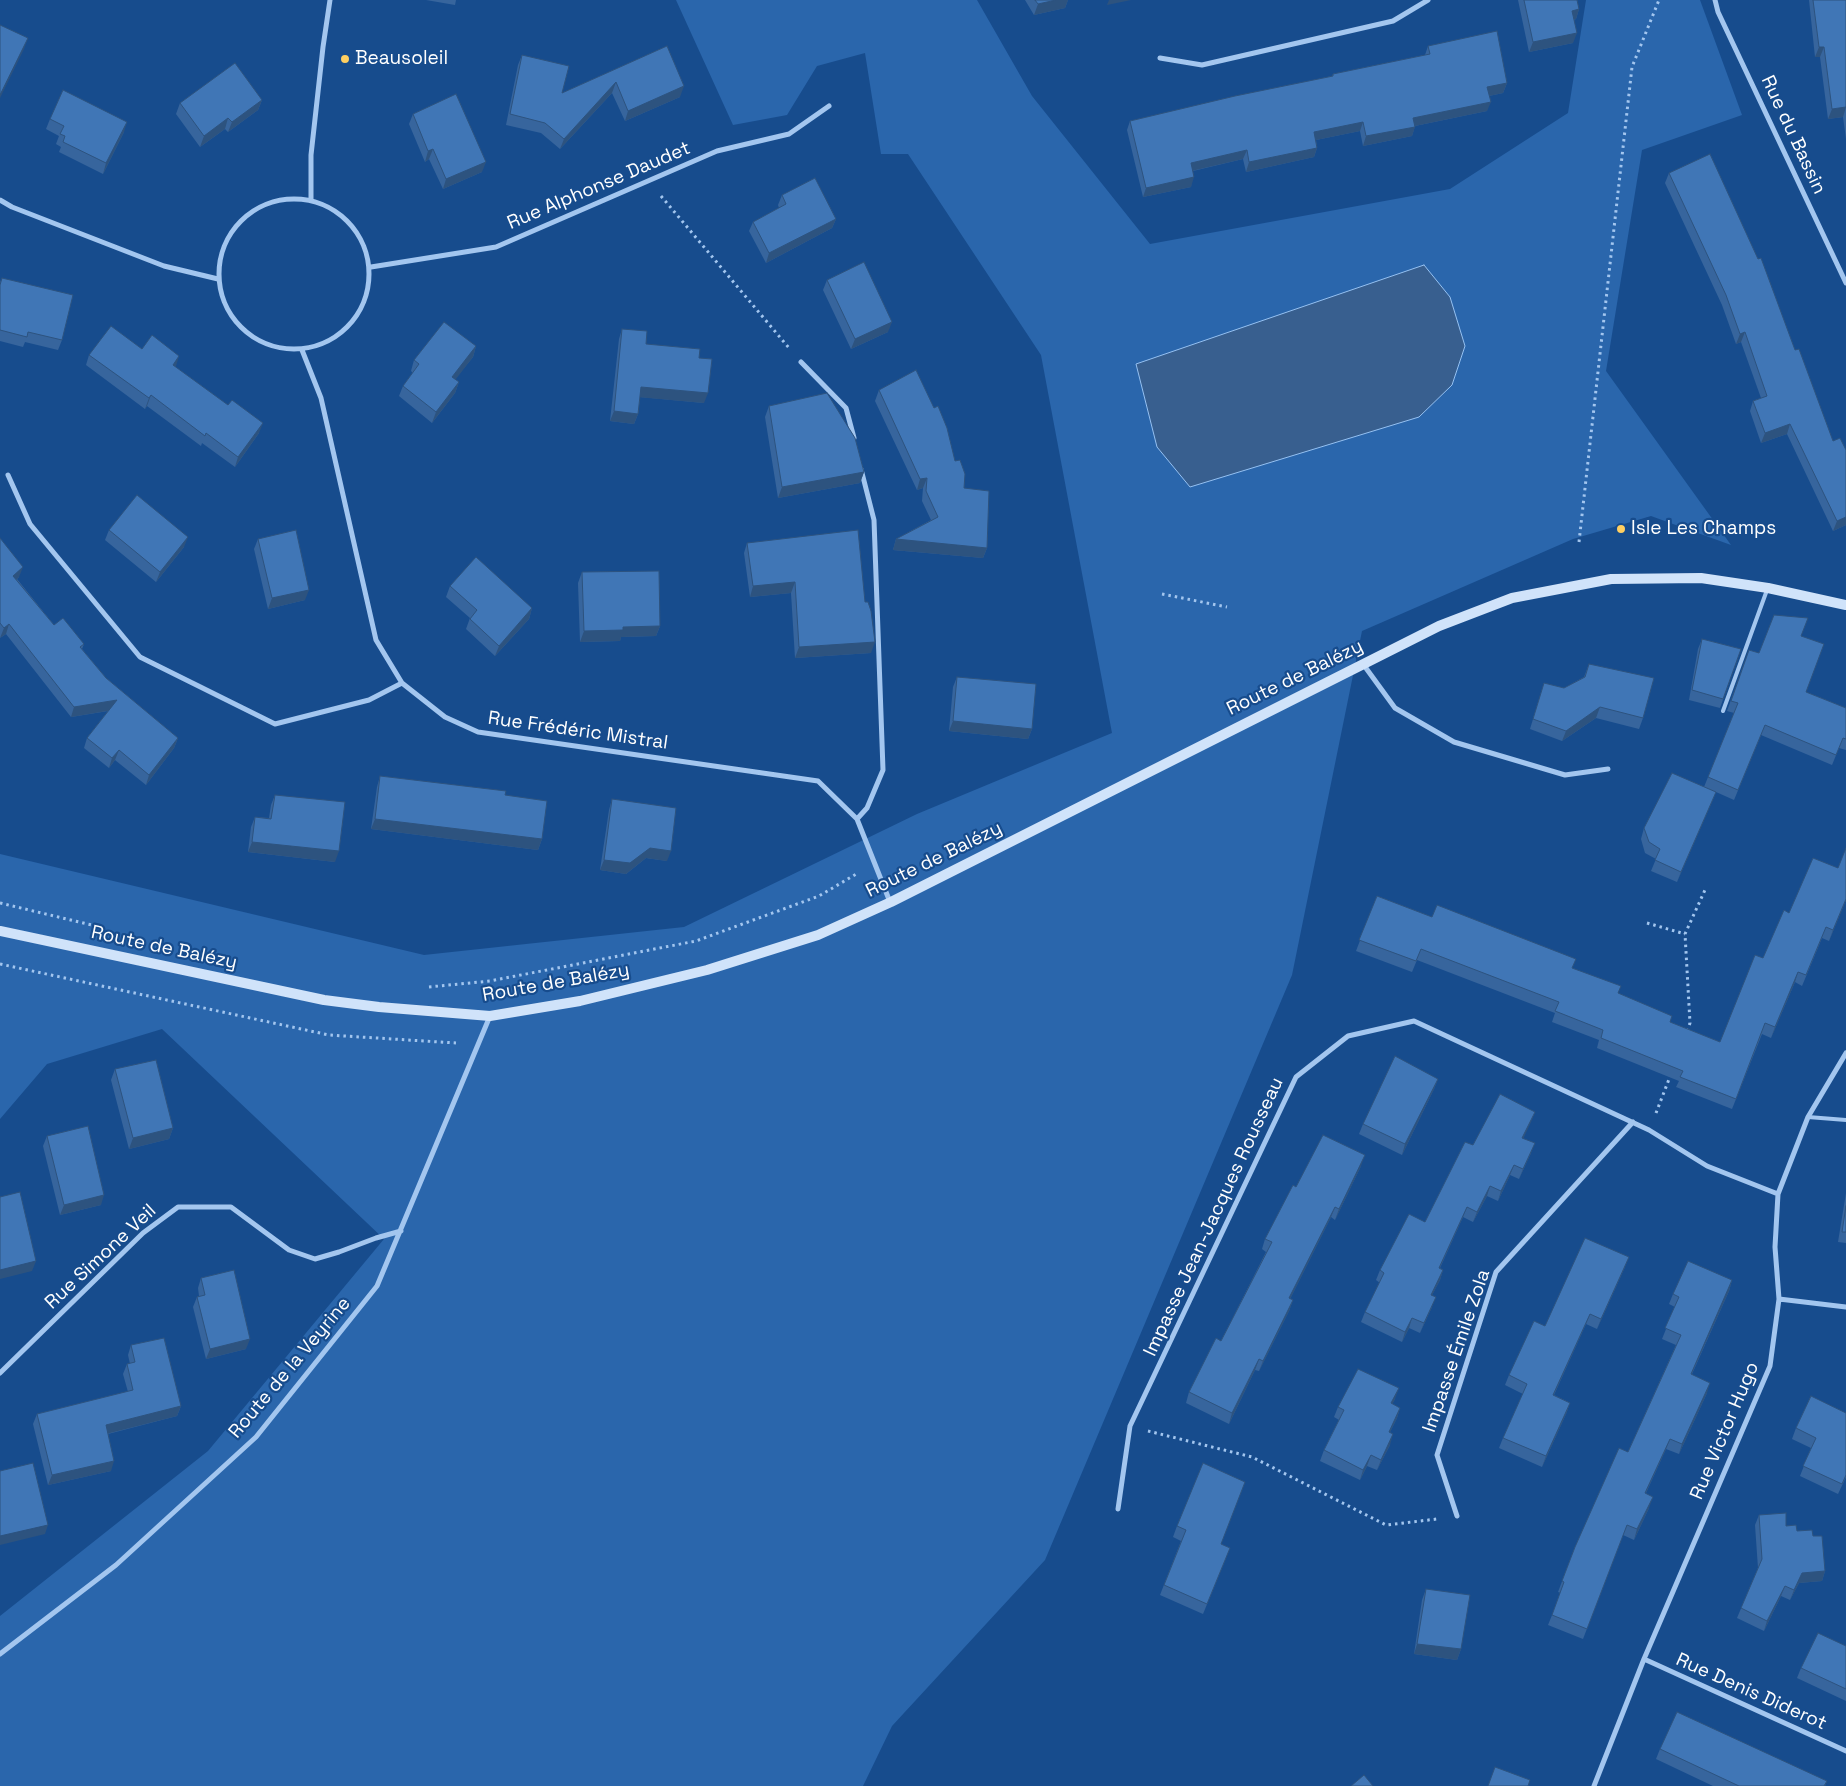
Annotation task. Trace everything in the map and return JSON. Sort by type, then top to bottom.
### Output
[{"type":"main road","name":"Route de Balézy","points":[[0,931],[324,1000],[379,1007],[490,1016],[580,1001],[707,970],[818,935],[891,902],[1438,626],[1512,598],[1611,579],[1701,578],[1768,588],[1846,605]]},
{"type":"street","points":[[311,199],[311,155],[330,0]]},
{"type":"street","points":[[1160,58],[1202,65],[1393,21],[1428,0]]},
{"type":"street","name":"Rue du Bassin","points":[[1715,0],[1718,12],[1846,283]]},
{"type":"street","name":"Rue Alphonse Daudet","points":[[371,266],[496,247],[717,151],[789,134],[829,106]]},
{"type":"street","points":[[276,199],[311,199],[353,223],[371,266],[364,306],[352,321],[339,336],[302,350],[262,343],[231,317],[218,279],[224,244],[245,215],[276,199]]},
{"type":"street","points":[[0,200],[12,207],[164,266],[218,279]]},
{"type":"street","name":"Rue Frédéric Mistral","points":[[302,350],[321,398],[376,640],[402,683],[444,717],[478,732],[818,781],[857,819],[891,902]]},
{"type":"street","points":[[801,362],[846,408],[856,445]]},
{"type":"street","points":[[857,819],[867,808],[883,770],[874,520],[860,464]]},
{"type":"street","points":[[8,475],[30,524],[140,657],[275,724],[369,700],[402,683]]},
{"type":"street","points":[[1363,664],[1395,708],[1454,742],[1564,775],[1608,769]]},
{"type":"street","name":"Route de la Veyrine","points":[[0,1654],[116,1566],[256,1437],[377,1286],[490,1016]]},
{"type":"street","name":"Impasse Jean-Jacques Rousseau","points":[[1118,1509],[1130,1426],[1296,1077],[1348,1036],[1414,1021],[1633,1122],[1707,1166],[1778,1194]]},
{"type":"street","name":"Rue Victor Hugo","points":[[1594,1786],[1644,1659],[1770,1366],[1779,1299],[1775,1247],[1778,1194],[1808,1117],[1846,1053]]},
{"type":"street","name":"Impasse Émile Zola","points":[[1457,1516],[1437,1455],[1496,1272],[1633,1122]]},
{"type":"street","name":"Rue Simone Veil","points":[[0,1373],[143,1233],[178,1207],[230,1207],[289,1250],[314,1259],[401,1231]]},
{"type":"street","points":[[1779,1299],[1846,1307]]},
{"type":"street","name":"Rue Denis Diderot","points":[[1644,1659],[1846,1751]]},
{"type":"lane","points":[[1723,711],[1768,588]]},
{"type":"lane","points":[[1808,1117],[1846,1120]]},
{"type":"path","points":[[1579,542],[1632,67],[1659,0]]},
{"type":"path","points":[[648,180],[801,362]]},
{"type":"path","points":[[1162,594],[1227,607]]},
{"type":"path","points":[[426,987],[490,981],[696,941],[819,896],[875,863]]},
{"type":"path","points":[[1687,1032],[1690,1023],[1685,934],[1705,890]]},
{"type":"path","points":[[0,903],[105,928]]},
{"type":"path","points":[[1647,923],[1685,934]]},
{"type":"path","points":[[0,964],[330,1036],[479,1044]]},
{"type":"path","points":[[1649,1130],[1673,1068]]},
{"type":"path","points":[[1130,1426],[1252,1457],[1386,1525],[1457,1516]]},
{"type":"shaded area","points":[[676,0],[977,0],[1032,96],[1150,244],[1450,189],[1568,113],[1586,0],[1700,0],[1742,115],[1642,150],[1606,371],[1731,545],[1651,516],[1573,539],[1362,631],[1292,975],[1045,1560],[892,1726],[863,1786],[0,1786],[0,1616],[208,1451],[384,1239],[162,1029],[47,1064],[0,1119],[0,854],[424,955],[684,927],[917,814],[1112,733],[1041,355],[908,154],[881,154],[865,53],[817,66],[787,115],[733,125]]},
{"type":"shaded area","points":[[1424,265],[1450,297],[1465,346],[1452,385],[1419,417],[1190,487],[1157,447],[1136,364]]},
{"type":"building","points":[[1035,0],[1056,0],[1038,4]]},
{"type":"building","points":[[1524,0],[1577,0],[1579,9],[1572,11],[1577,33],[1533,42]]},
{"type":"building","points":[[1813,0],[1846,0],[1846,107],[1832,109],[1824,47],[1819,47]]},
{"type":"building","points":[[0,25],[28,38],[0,95]]},
{"type":"building","points":[[1497,31],[1507,83],[1487,87],[1491,102],[1413,118],[1415,127],[1366,136],[1363,122],[1314,132],[1317,148],[1249,162],[1247,150],[1191,163],[1194,177],[1146,188],[1130,121],[1235,96],[1333,76],[1333,74],[1430,54],[1428,46]]},
{"type":"building","points":[[667,46],[684,86],[628,111],[616,82],[564,139],[545,123],[510,114],[522,55],[569,66],[562,93]]},
{"type":"building","points":[[235,63],[262,100],[232,122],[228,118],[204,136],[180,103]]},
{"type":"building","points":[[63,90],[127,122],[106,163],[63,142],[65,136],[60,134],[64,126],[50,119]]},
{"type":"building","points":[[456,94],[486,162],[446,179],[433,149],[428,151],[413,114]]},
{"type":"building","points":[[1710,154],[1758,259],[1761,258],[1795,350],[1799,349],[1833,441],[1840,438],[1846,450],[1846,517],[1837,521],[1790,424],[1765,433],[1753,401],[1767,396],[1745,332],[1740,334],[1726,295],[1669,173]]},
{"type":"building","points":[[815,178],[836,219],[769,253],[753,222],[786,204],[782,195]]},
{"type":"building","points":[[864,262],[892,322],[855,339],[827,280]]},
{"type":"building","points":[[2,278],[73,295],[62,340],[28,332],[27,337],[0,330],[0,285]]},
{"type":"building","points":[[444,322],[476,346],[452,377],[459,382],[436,412],[403,386],[419,364],[414,360]]},
{"type":"building","points":[[111,326],[142,349],[152,335],[179,356],[173,365],[228,405],[232,400],[263,423],[238,457],[206,433],[205,436],[151,395],[149,398],[89,355]]},
{"type":"building","points":[[622,329],[647,331],[646,344],[700,349],[699,358],[712,359],[708,393],[641,387],[638,414],[614,411]]},
{"type":"building","points":[[916,370],[934,408],[938,406],[947,428],[955,461],[960,460],[965,474],[964,488],[989,491],[987,548],[896,539],[938,517],[926,491],[927,478],[920,479],[879,390]]},
{"type":"building","points":[[827,393],[855,438],[864,472],[782,487],[769,406]]},
{"type":"building","points":[[137,495],[188,537],[160,572],[109,530]]},
{"type":"building","points":[[296,530],[309,590],[272,598],[258,539]]},
{"type":"building","points":[[858,530],[865,602],[868,602],[871,611],[875,642],[799,647],[795,582],[753,586],[747,543]]},
{"type":"building","points":[[0,538],[23,567],[13,576],[54,625],[63,618],[84,644],[80,647],[106,678],[178,738],[149,775],[119,750],[112,758],[87,738],[117,700],[74,707],[9,624],[4,628],[0,623]]},
{"type":"building","points":[[476,557],[532,608],[499,646],[470,619],[477,610],[450,586]]},
{"type":"building","points":[[659,571],[660,626],[623,627],[623,630],[584,631],[582,572]]},
{"type":"building","points":[[1774,615],[1808,618],[1801,636],[1824,644],[1806,692],[1846,708],[1846,739],[1843,738],[1836,755],[1765,725],[1738,790],[1708,777],[1738,703],[1731,701],[1749,650],[1759,653]]},
{"type":"building","points":[[1702,639],[1741,649],[1723,699],[1692,690]]},
{"type":"building","points":[[1589,664],[1654,678],[1643,718],[1600,707],[1566,731],[1533,719],[1544,683],[1564,688],[1585,677]]},
{"type":"building","points":[[957,677],[1036,684],[1032,729],[953,721]]},
{"type":"building","points":[[1672,773],[1716,792],[1681,872],[1655,860],[1660,849],[1649,842],[1644,828]]},
{"type":"building","points":[[380,776],[506,791],[505,795],[547,801],[542,839],[375,819]]},
{"type":"building","points":[[275,795],[345,802],[339,851],[252,842],[255,817],[271,819]]},
{"type":"building","points":[[612,799],[676,808],[671,851],[650,848],[630,863],[604,860]]},
{"type":"building","points":[[1846,848],[1846,899],[1833,930],[1826,927],[1806,975],[1798,972],[1775,1027],[1765,1023],[1736,1099],[1680,1077],[1683,1071],[1601,1038],[1603,1030],[1555,1011],[1559,1002],[1421,949],[1416,961],[1359,940],[1377,896],[1432,917],[1437,905],[1576,959],[1572,968],[1621,986],[1618,993],[1672,1016],[1670,1022],[1720,1042],[1755,955],[1763,958],[1784,910],[1789,913],[1813,858],[1838,868]]},
{"type":"building","points":[[1395,1056],[1438,1079],[1405,1144],[1363,1124]]},
{"type":"building","points":[[156,1060],[173,1128],[133,1138],[115,1069]]},
{"type":"building","points":[[1500,1094],[1535,1112],[1522,1138],[1535,1143],[1523,1169],[1514,1165],[1501,1191],[1490,1186],[1477,1212],[1467,1207],[1439,1268],[1443,1270],[1431,1295],[1436,1297],[1424,1323],[1412,1318],[1405,1332],[1365,1312],[1384,1273],[1380,1270],[1409,1214],[1425,1222],[1465,1142],[1473,1145]]},
{"type":"building","points":[[88,1126],[104,1195],[64,1205],[47,1136]]},
{"type":"building","points":[[1323,1135],[1365,1155],[1339,1209],[1335,1207],[1289,1298],[1293,1300],[1263,1361],[1259,1359],[1232,1413],[1189,1392],[1216,1338],[1221,1341],[1272,1242],[1265,1239],[1293,1185],[1296,1187]]},
{"type":"building","points":[[20,1192],[36,1261],[0,1270],[0,1197]]},
{"type":"building","points":[[1846,1206],[1846,1232],[1842,1232]]},
{"type":"building","points":[[1585,1238],[1629,1257],[1601,1319],[1590,1314],[1553,1395],[1570,1403],[1546,1456],[1503,1438],[1527,1384],[1509,1375],[1534,1321],[1545,1326]]},
{"type":"building","points":[[1688,1261],[1732,1280],[1691,1374],[1710,1383],[1682,1444],[1670,1439],[1645,1493],[1653,1497],[1637,1529],[1627,1525],[1587,1629],[1552,1615],[1575,1547],[1619,1448],[1628,1452],[1681,1335],[1665,1328],[1679,1297],[1673,1294]]},
{"type":"building","points":[[234,1270],[250,1339],[210,1349],[197,1297],[205,1295],[201,1278]]},
{"type":"building","points":[[164,1338],[181,1406],[106,1425],[114,1461],[52,1475],[37,1414],[133,1390],[127,1364],[135,1362],[131,1345]]},
{"type":"building","points":[[1358,1369],[1399,1388],[1391,1403],[1400,1408],[1389,1432],[1393,1434],[1381,1460],[1371,1455],[1363,1470],[1324,1450],[1344,1410],[1338,1407]]},
{"type":"building","points":[[1811,1396],[1846,1413],[1846,1475],[1842,1484],[1803,1466],[1816,1438],[1796,1428]]},
{"type":"building","points":[[33,1463],[48,1525],[0,1536],[0,1471]]},
{"type":"building","points":[[1203,1463],[1245,1482],[1221,1544],[1230,1548],[1207,1604],[1164,1585],[1186,1530],[1177,1526]]},
{"type":"building","points":[[1786,1513],[1786,1526],[1796,1525],[1797,1531],[1812,1530],[1813,1536],[1822,1536],[1825,1571],[1802,1573],[1794,1590],[1785,1586],[1767,1621],[1741,1608],[1762,1559],[1759,1515]]},
{"type":"building","points":[[1426,1589],[1470,1595],[1461,1649],[1417,1644]]},
{"type":"building","points":[[1818,1633],[1846,1646],[1846,1689],[1801,1668]]},
{"type":"building","points":[[1677,1712],[1827,1781],[1824,1786],[1739,1786],[1660,1749]]},
{"type":"building","points":[[1495,1767],[1530,1780],[1528,1786],[1488,1786]]},
{"type":"building","points":[[1364,1775],[1373,1786],[1351,1786]]},
{"type":"place","name":"Beausoleil","points":[[345,59]]},
{"type":"place","name":"Isle Les Champs","points":[[1621,529]]}]
